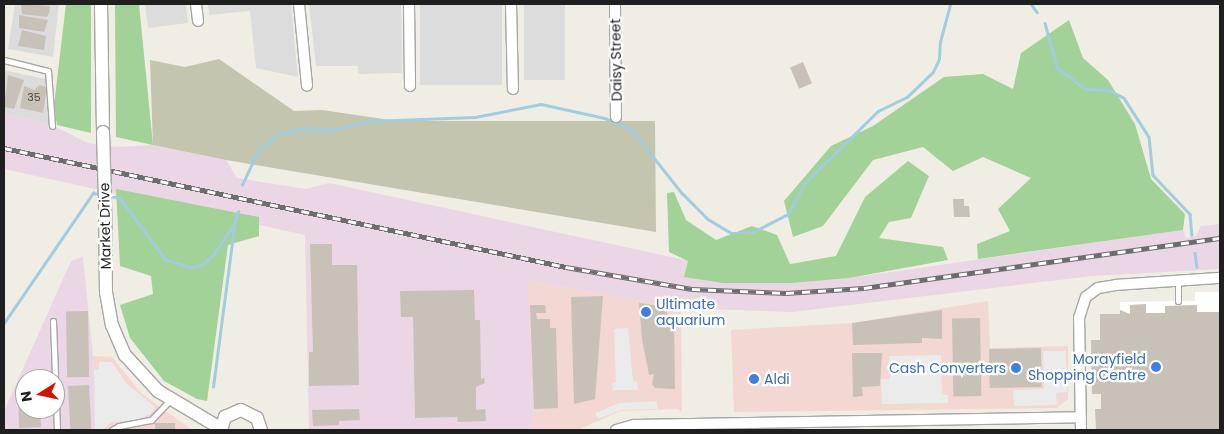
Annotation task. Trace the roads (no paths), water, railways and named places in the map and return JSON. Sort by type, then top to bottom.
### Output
[{"type":"street","name":"Market Drive","points":[[101,4],[106,292],[112,325],[125,355],[136,370],[170,400],[193,410],[221,429]]},
{"type":"street","points":[[196,4],[198,21]]},
{"type":"street","points":[[299,4],[308,86]]},
{"type":"street","points":[[409,4],[410,86]]},
{"type":"street","points":[[511,4],[513,89]]},
{"type":"street","name":"Daisy Street","points":[[615,4],[616,117]]},
{"type":"street","points":[[1081,430],[1079,318],[1086,297],[1104,287],[1220,278]]},
{"type":"street","name":"Market Drive","points":[[193,410],[251,412],[263,429]]},
{"type":"street","points":[[221,429],[232,412]]},
{"type":"street","points":[[616,430],[634,425],[1080,417]]},
{"type":"lane","points":[[4,60],[48,71],[52,126]]},
{"type":"lane","points":[[1178,280],[1178,301]]},
{"type":"lane","points":[[54,321],[57,430]]},
{"type":"lane","points":[[112,430],[119,426],[151,420],[170,400]]},
{"type":"waterway","points":[[242,185],[258,151],[279,133],[306,128],[331,130],[369,121],[475,117],[541,104],[605,118],[632,130],[682,193],[708,219],[731,233],[751,233],[788,214],[804,184],[878,111],[907,97],[933,72],[939,59],[940,42],[950,4]]},
{"type":"waterway","points":[[1031,4],[1037,12]]},
{"type":"waterway","points":[[1045,23],[1057,67],[1085,89],[1109,90],[1124,98],[1149,137],[1153,175],[1190,214],[1192,235]]},
{"type":"waterway","points":[[4,323],[93,193],[100,194]]},
{"type":"waterway","points":[[110,196],[120,198],[166,260],[191,267],[203,264],[213,255],[234,224],[238,212]]},
{"type":"waterway","points":[[213,387],[234,227]]},
{"type":"waterway","points":[[1195,253],[1197,267]]},
{"type":"railway","points":[[4,148],[566,267],[692,289],[786,293],[864,288],[1220,238]]},
{"type":"place","name":"Ultimate aquarium","points":[[646,312]]},
{"type":"place","name":"Morayfield Shopping Centre","points":[[1156,367]]},
{"type":"place","name":"Cash Converters","points":[[1016,368]]},
{"type":"place","name":"Aldi","points":[[754,379]]}]
